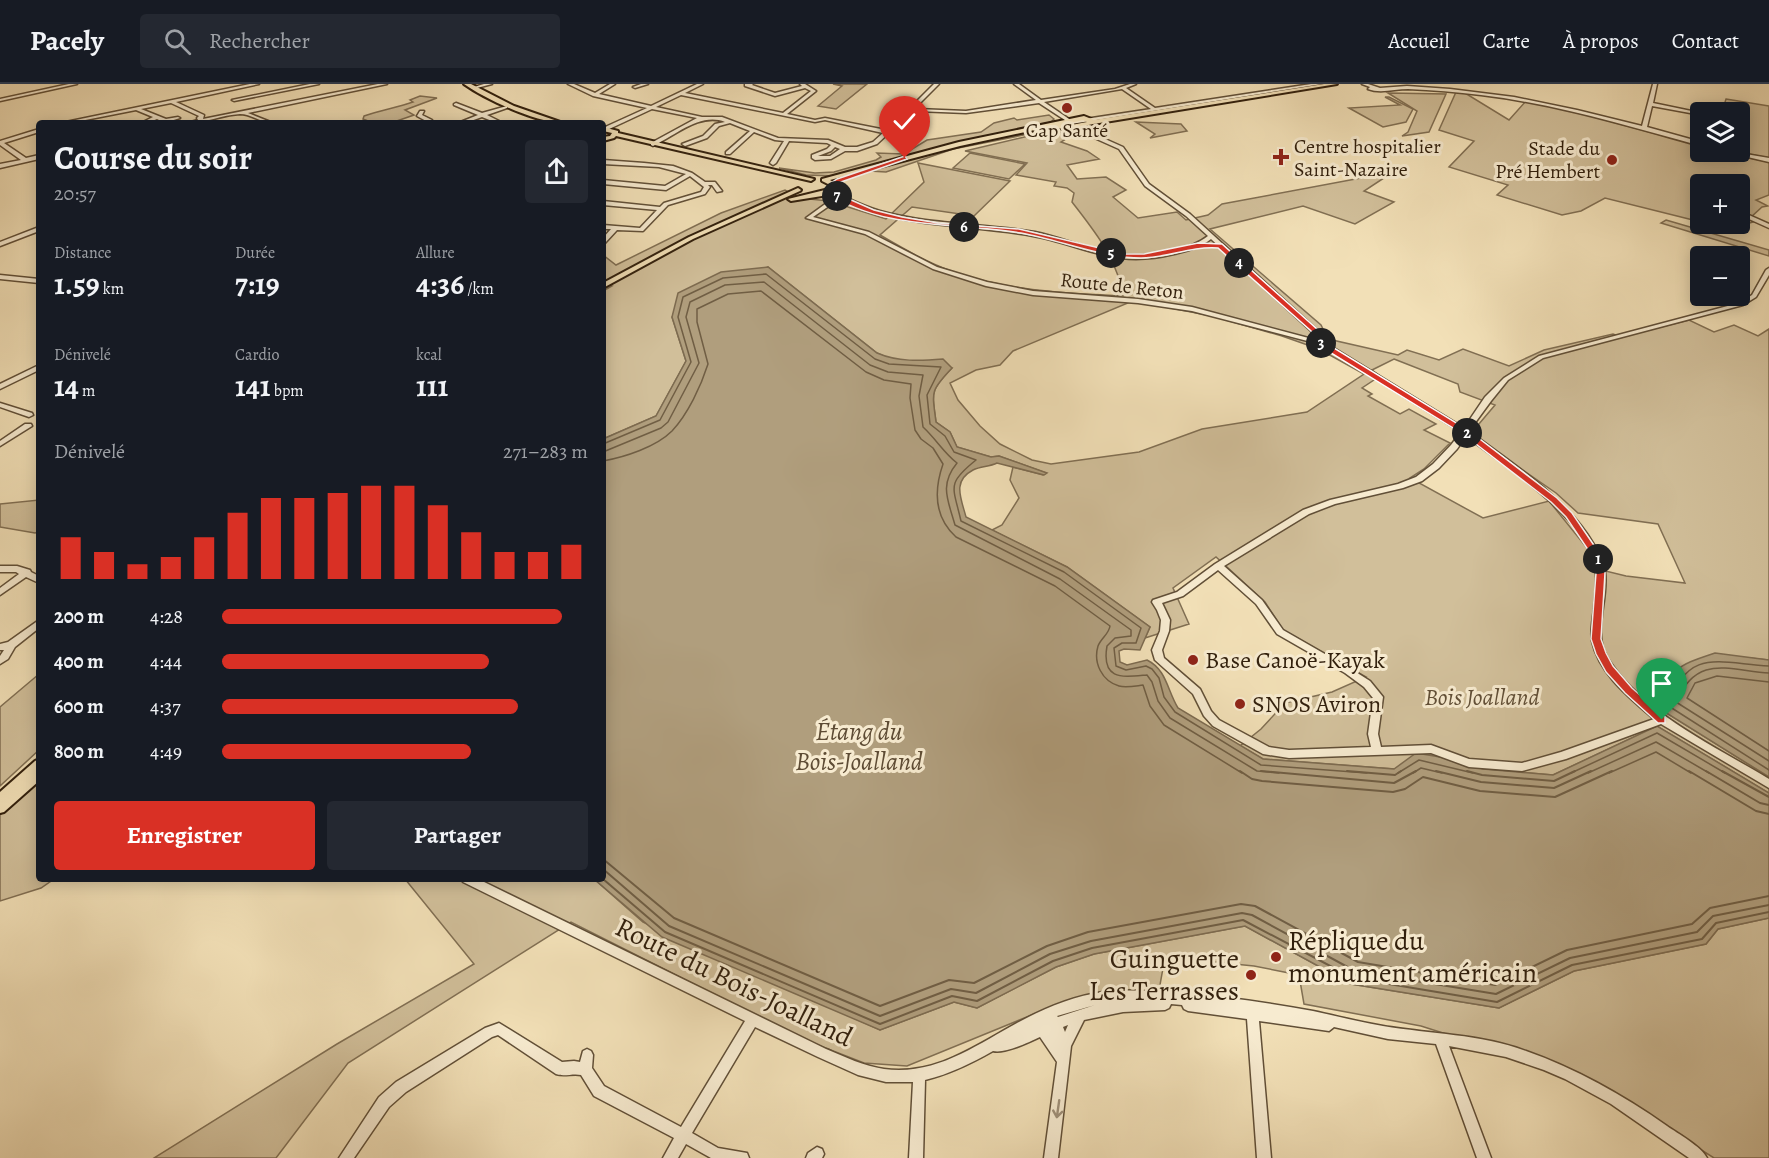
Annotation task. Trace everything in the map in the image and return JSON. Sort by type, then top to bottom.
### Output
[{"type":"main road","points":[[462,84],[505,107],[544,120]]},
{"type":"main road","points":[[1063,122],[1074,127],[1090,120],[1153,108],[1308,84]]},
{"type":"main road","points":[[606,130],[652,144],[824,180],[993,136],[1063,122],[1334,84]]},
{"type":"main road","points":[[470,86],[515,109],[550,120]]},
{"type":"main road","points":[[606,138],[616,132]]},
{"type":"main road","points":[[606,139],[780,177],[794,181],[798,187],[809,194]]},
{"type":"main road","points":[[824,180],[833,184],[863,171]]},
{"type":"main road","points":[[606,284],[659,255],[811,179]]},
{"type":"main road","points":[[739,216],[809,194],[829,192],[834,187],[833,184]]},
{"type":"main road","points":[[0,799],[36,767]]},
{"type":"main road","points":[[0,808],[36,777]]},
{"type":"street","points":[[0,100],[75,84]]},
{"type":"street","points":[[78,120],[257,84]]},
{"type":"street","points":[[234,100],[318,84]]},
{"type":"street","points":[[171,101],[202,116],[199,118],[201,120],[385,84]]},
{"type":"street","points":[[470,86],[490,84]]},
{"type":"street","points":[[570,84],[595,95],[702,118],[720,118],[752,131],[787,140],[820,140],[844,149],[857,149],[875,143],[905,115],[915,110],[966,112],[1123,88],[1134,84]]},
{"type":"street","points":[[595,95],[613,84]]},
{"type":"street","points":[[635,87],[646,84]]},
{"type":"street","points":[[687,84],[694,87]]},
{"type":"street","points":[[616,132],[653,107],[701,84]]},
{"type":"street","points":[[606,128],[706,84]]},
{"type":"street","points":[[751,84],[747,85],[775,96],[804,85],[814,91],[783,115]]},
{"type":"street","points":[[915,110],[914,107],[937,84]]},
{"type":"street","points":[[1014,84],[1064,116],[1063,122]]},
{"type":"street","points":[[1021,84],[1063,122]]},
{"type":"street","points":[[1090,120],[1320,84]]},
{"type":"street","points":[[1364,84],[1372,87],[1370,89],[1374,91],[1430,89],[1522,99],[1689,141]]},
{"type":"street","points":[[1644,128],[1655,84]]},
{"type":"street","points":[[1123,88],[1153,108]]},
{"type":"street","points":[[227,91],[242,112],[263,120]]},
{"type":"street","points":[[682,94],[814,121],[825,119],[888,132]]},
{"type":"street","points":[[456,104],[492,120]]},
{"type":"street","points":[[720,118],[721,111],[733,104]]},
{"type":"street","points":[[1651,104],[1690,112]]},
{"type":"street","points":[[469,120],[505,107]]},
{"type":"street","points":[[136,108],[157,120]]},
{"type":"street","points":[[422,112],[419,115],[428,120]]},
{"type":"street","points":[[170,120],[178,118]]},
{"type":"street","points":[[652,144],[702,118]]},
{"type":"street","points":[[685,144],[705,137],[717,125],[729,122]]},
{"type":"street","points":[[1074,127],[1121,148],[1147,185],[1188,215],[1314,330],[1321,344]]},
{"type":"street","points":[[0,143],[36,131]]},
{"type":"street","points":[[728,153],[752,131]]},
{"type":"street","points":[[773,163],[787,140]]},
{"type":"street","points":[[0,143],[26,160]]},
{"type":"street","points":[[835,144],[829,150],[816,154],[815,158],[831,158],[844,149]]},
{"type":"street","points":[[1750,156],[1769,160]]},
{"type":"street","points":[[0,166],[36,158]]},
{"type":"street","points":[[606,162],[663,167],[697,176],[708,188],[703,194],[673,200],[660,209],[641,230],[606,227]]},
{"type":"street","points":[[606,182],[666,188],[690,174]]},
{"type":"street","points":[[705,184],[713,183],[719,191]]},
{"type":"street","points":[[829,192],[872,211],[902,219],[938,225],[1019,231],[1125,256],[1144,256],[1198,245],[1220,246]]},
{"type":"street","name":"Route de Reton","points":[[839,197],[809,218],[867,233],[912,258],[966,279],[1033,294],[1138,301],[1192,309],[1321,344],[1465,432],[1554,500],[1581,530],[1597,557],[1600,573],[1596,639],[1601,654],[1610,669],[1629,691],[1662,720],[1769,784]]},
{"type":"street","points":[[606,203],[660,209]]},
{"type":"street","points":[[1750,217],[1769,226]]},
{"type":"street","points":[[606,238],[615,228]]},
{"type":"street","points":[[0,244],[36,230]]},
{"type":"street","points":[[1198,245],[1210,237]]},
{"type":"street","points":[[1662,720],[1562,756],[1522,767],[1469,763],[1431,749],[1289,754],[1268,751],[1216,723],[1207,713],[1197,692],[1158,656],[1157,650],[1166,630],[1165,614],[1156,602],[1180,594],[1218,566],[1306,512],[1333,502],[1400,486],[1419,479],[1436,466],[1506,379],[1541,357],[1741,304],[1754,296],[1769,270]]},
{"type":"street","points":[[0,277],[36,281]]},
{"type":"street","points":[[0,387],[36,369]]},
{"type":"street","points":[[0,405],[29,415]]},
{"type":"street","points":[[0,444],[32,426],[23,422],[29,415],[36,412]]},
{"type":"street","points":[[1218,566],[1259,602],[1280,632],[1367,684],[1378,697],[1373,734],[1377,750]]},
{"type":"street","points":[[0,569],[16,569],[36,578]]},
{"type":"street","points":[[0,592],[27,572]]},
{"type":"street","points":[[0,661],[11,645],[36,625]]},
{"type":"street","points":[[0,647],[11,645]]},
{"type":"street","name":"Route du Bois-Joalland","points":[[473,882],[857,1068],[896,1076],[916,1075],[945,1067],[989,1048],[1016,1041],[1043,1030]]},
{"type":"street","points":[[1063,1060],[1043,1030],[1045,1023],[1079,1010],[1137,1003],[1292,1013],[1388,1033]]},
{"type":"street","points":[[1051,1158],[1064,1068],[1065,1045],[1079,1010]]},
{"type":"street","points":[[1253,1011],[1441,1040],[1523,1056],[1569,1074],[1652,1124],[1700,1158]]},
{"type":"street","points":[[1253,1011],[1264,1158]]},
{"type":"street","points":[[670,1158],[753,1019]]},
{"type":"street","points":[[1052,1020],[1065,1045]]},
{"type":"street","name":"Route du Bois-Joalland","points":[[989,1048],[1015,1030],[1052,1020]]},
{"type":"street","points":[[346,1158],[384,1102],[401,1087],[489,1032],[500,1029],[561,1069],[574,1067],[585,1069]]},
{"type":"street","points":[[1441,1040],[1484,1158]]},
{"type":"street","points":[[588,1055],[585,1069],[599,1091],[717,1154],[742,1158]]},
{"type":"street","points":[[916,1075],[919,1080],[916,1158]]},
{"type":"green space","points":[[833,84],[867,84],[836,109],[818,106],[842,86]]},
{"type":"green space","name":"Stade du Pré Hembert","points":[[1456,92],[1465,93],[1509,120],[1526,101],[1583,114],[1690,143],[1690,162],[1750,162],[1750,158],[1769,162],[1769,195],[1756,200],[1768,206],[1762,207],[1750,218],[1750,174],[1690,174],[1690,219],[1605,198],[1581,211],[1562,215],[1497,195],[1508,185],[1449,167],[1474,141],[1439,130]]},
{"type":"green space","points":[[1388,93],[1446,94],[1429,132],[1402,136],[1408,132],[1417,111]]},
{"type":"green space","points":[[420,96],[437,98],[405,110],[414,115],[400,120],[363,119],[364,116],[413,102],[410,100]]},
{"type":"green space","points":[[1385,97],[1413,109],[1406,122],[1383,127],[1349,108],[1400,105]]},
{"type":"green space","points":[[1726,99],[1744,102],[1725,102]]},
{"type":"green space","points":[[1750,103],[1769,106],[1769,158],[1750,154]]},
{"type":"green space","points":[[1049,115],[1054,119],[1050,123],[958,142],[835,176],[806,175],[779,168],[815,173],[834,172],[876,160],[881,157],[877,153],[904,154],[927,140],[981,132],[994,123],[1014,118],[1017,120]]},
{"type":"green space","points":[[1136,122],[1181,124],[1187,131],[1150,138],[1155,134]]},
{"type":"green space","points":[[1049,130],[953,149],[886,172],[869,171],[959,146]]},
{"type":"green space","name":"Bois Joalland","points":[[1046,132],[1060,132],[1069,137],[1061,142],[1087,151],[1099,159],[1067,165],[1077,179],[1106,177],[1126,190],[1113,197],[1138,218],[1177,212],[1186,220],[1208,215],[1222,204],[1393,172],[1364,191],[1394,202],[1355,224],[1303,206],[1210,229],[1321,325],[1328,339],[1398,355],[1407,350],[1439,360],[1463,349],[1509,366],[1544,350],[1613,334],[1621,337],[1689,320],[1714,332],[1734,325],[1758,336],[1769,329],[1769,660],[1750,658],[1660,709],[1769,777],[1769,793],[1657,726],[1553,775],[1483,769],[1446,758],[1395,769],[1263,759],[1240,746],[1261,729],[1285,703],[1332,692],[1366,677],[1283,630],[1265,602],[1216,557],[1173,588],[1189,624],[1145,638],[1150,627],[1067,567],[992,530],[1002,525],[1019,498],[1010,480],[1013,467],[1043,475],[1046,473],[999,456],[991,457],[957,447],[950,432],[936,422],[934,404],[936,387],[952,368],[890,359],[877,353],[768,267],[672,317],[686,361],[656,416],[606,438],[606,289],[612,286],[606,284],[606,257],[616,265],[721,213],[785,190],[800,198],[829,201],[886,219],[924,182],[918,163],[1010,181],[974,216],[912,207],[880,235],[935,264],[974,278],[1037,290],[1123,296],[1110,257],[1097,235],[1072,202],[1074,193],[1067,188],[1054,186],[1056,182],[1016,175],[1027,163],[965,151]],"holes":[[[1130,302],[1212,316],[1282,336],[1319,349],[1364,374],[1307,412],[1202,429],[1139,452],[1051,464],[1032,460],[1000,444],[980,426],[958,400],[950,383],[976,370],[1000,365],[1013,351]],[[1394,359],[1458,384],[1460,392],[1495,405],[1473,431],[1479,440],[1556,493],[1578,513],[1658,524],[1685,583],[1626,576],[1589,567],[1587,548],[1549,501],[1483,518],[1410,478],[1424,469],[1450,443],[1424,430],[1436,424],[1409,409],[1400,414],[1368,396],[1372,394],[1362,388],[1380,376],[1372,370]]]},
{"type":"green space","points":[[970,153],[1025,164],[1009,179],[953,168]]},
{"type":"green space","points":[[1666,220],[1690,227],[1690,232],[1661,223]]},
{"type":"green space","points":[[1697,234],[1714,234],[1769,250],[1769,256],[1750,250],[1750,246],[1736,246]]},
{"type":"green space","points":[[36,500],[36,533],[0,527],[0,504]]},
{"type":"green space","points":[[36,677],[36,753],[0,786],[0,707]]},
{"type":"green space","points":[[36,784],[36,882],[50,882],[41,888],[0,901],[0,815]]},
{"type":"green space","points":[[407,882],[597,882],[643,922],[880,1030],[954,1002],[977,1008],[1056,967],[1094,954],[1245,926],[1351,984],[1499,1008],[1574,971],[1706,944],[1718,929],[1769,918],[1769,1158],[1714,1158],[1581,1074],[1551,1061],[1455,1040],[1446,1034],[1421,1026],[1304,1004],[1299,975],[1254,966],[1165,957],[1158,996],[1110,991],[1061,1003],[907,1066],[864,1063],[805,1040],[571,922],[348,1063],[276,1158],[154,1158],[337,1044],[474,964]]},
{"type":"water","name":"Étang du Bois-Joalland","points":[[768,267],[877,353],[901,359],[943,359],[952,368],[934,392],[936,422],[950,432],[957,447],[991,457],[999,456],[1047,473],[1044,475],[997,463],[973,470],[966,474],[960,485],[960,497],[966,517],[1067,567],[1150,627],[1140,650],[1119,651],[1120,662],[1127,665],[1147,660],[1154,664],[1163,675],[1178,708],[1263,759],[1394,769],[1416,753],[1446,758],[1483,769],[1553,775],[1657,726],[1769,793],[1769,918],[1718,929],[1706,944],[1574,971],[1499,1008],[1351,984],[1245,926],[1094,954],[1056,967],[977,1008],[954,1002],[880,1030],[662,937],[598,882],[606,882],[606,438],[656,416],[686,361],[672,317],[678,293],[721,272]]},
{"type":"water","points":[[1715,653],[1769,660],[1769,777],[1660,709],[1668,684],[1677,671],[1691,662]]},
{"type":"place","name":"Cap Santé","points":[[1067,108]]},
{"type":"place","name":"Centre hospitalier Saint-Nazaire","points":[[1281,157]]},
{"type":"place","name":"Stade du Pré Hembert","points":[[1612,160]]},
{"type":"place","name":"Base Canoë-Kayak","points":[[1193,660]]},
{"type":"place","name":"SNOS Aviron","points":[[1240,704]]},
{"type":"place","name":"Réplique du monument américain","points":[[1276,957]]},
{"type":"place","name":"Guinguette Les Terrasses","points":[[1251,975]]},
{"type":"route","points":[[905,158],[839,181],[833,184],[834,187],[829,192],[872,211],[902,219],[938,225],[1019,231],[1125,256],[1144,256],[1198,245],[1220,246],[1314,330],[1321,344],[1465,432],[1554,500],[1569,515],[1597,557],[1600,573],[1596,639],[1601,654],[1610,669],[1629,691],[1662,720]]}]
